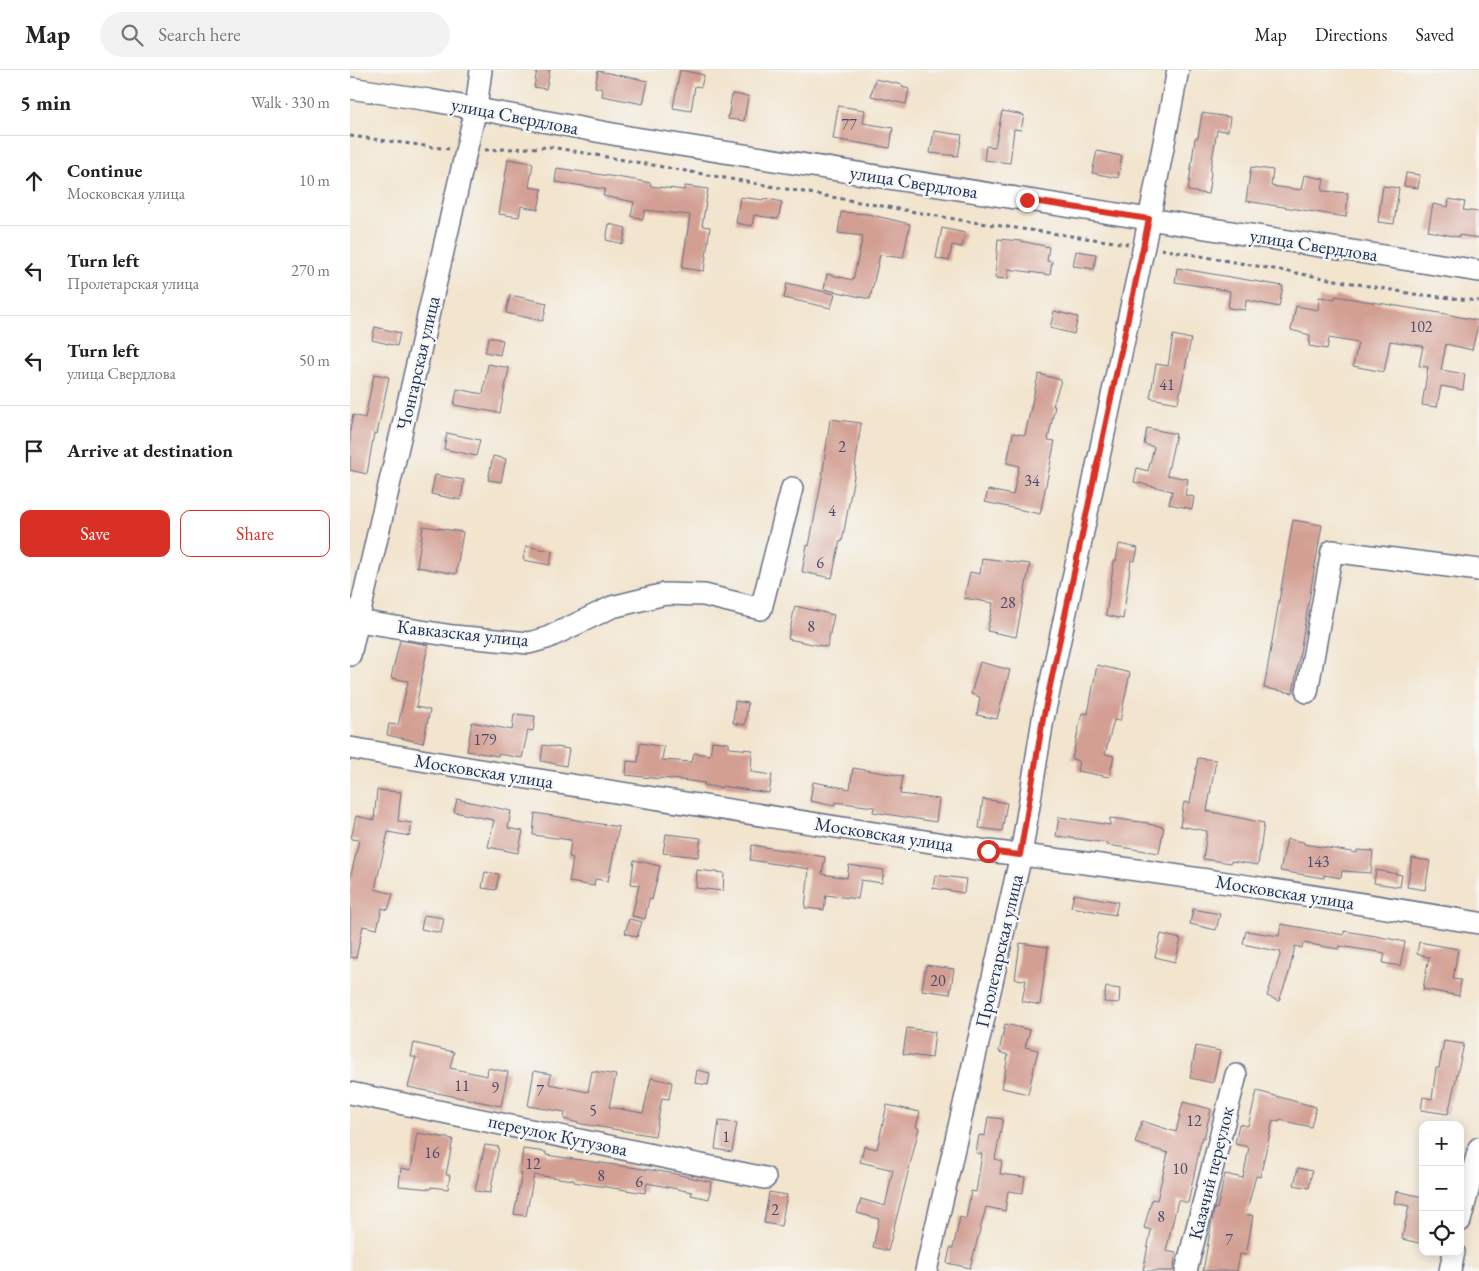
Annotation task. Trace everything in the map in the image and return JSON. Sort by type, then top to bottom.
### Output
[{"type":"street","name":"Чонгарская улица","points":[[353,636],[476,108],[481,70]]},
{"type":"street","name":"Пролетарская улица","points":[[926,1271],[1020,855],[1045,710],[1144,246],[1178,70]]},
{"type":"street","name":"улица Свердлова","points":[[350,88],[476,108],[629,136],[1479,271]]},
{"type":"street","name":"Кавказская улица","points":[[353,636],[453,636],[529,643],[547,638],[612,607],[658,595],[704,595],[761,609],[792,488]]},
{"type":"street","points":[[1307,692],[1332,551],[1479,570]]},
{"type":"street","name":"Московская улица","points":[[350,748],[528,778],[1020,855],[1276,890],[1479,923]]},
{"type":"street","name":"Казачий переулок","points":[[1186,1271],[1236,1075]]},
{"type":"street","name":"переулок Кутузова","points":[[350,1092],[765,1178]]},
{"type":"street","points":[[1464,1214],[1472,1200],[1479,1148]]},
{"type":"street","points":[[1450,1271],[1453,1256]]},
{"type":"path","points":[[350,136],[465,151],[551,147],[966,221],[1144,246],[1414,294],[1479,302]]},
{"type":"building","points":[[537,70],[550,70],[546,89],[534,87]]},
{"type":"building","points":[[680,70],[704,75],[701,87],[695,86],[691,111],[673,108]]},
{"type":"building","points":[[598,71],[648,81],[643,104],[602,96],[603,89],[595,87]]},
{"type":"building","points":[[875,79],[903,85],[902,87],[909,89],[906,104],[871,96]]},
{"type":"building","points":[[732,94],[748,96],[744,121],[728,119]]},
{"type":"building","points":[[838,106],[865,110],[863,123],[893,128],[890,148],[833,139]]},
{"type":"building","points":[[1002,111],[1024,115],[1021,130],[1014,129],[1010,163],[984,160],[986,146],[995,147]]},
{"type":"building","points":[[1202,113],[1230,117],[1228,131],[1217,130],[1208,194],[1188,191],[1195,138],[1198,138]]},
{"type":"building","points":[[934,131],[962,135],[958,156],[930,153]]},
{"type":"building","points":[[1097,151],[1122,156],[1118,178],[1092,173]]},
{"type":"building","points":[[508,159],[533,163],[529,187],[542,189],[538,210],[521,206],[519,217],[499,214]]},
{"type":"building","points":[[1251,167],[1273,170],[1271,186],[1301,190],[1304,175],[1324,179],[1322,191],[1348,193],[1346,217],[1246,201]]},
{"type":"building","points":[[557,168],[651,183],[650,186],[684,190],[685,186],[708,189],[702,226],[710,227],[704,271],[682,268],[690,215],[645,210],[643,219],[631,216],[634,202],[603,196],[605,189],[555,182]]},
{"type":"building","points":[[1406,173],[1420,175],[1418,188],[1404,186]]},
{"type":"building","points":[[1383,186],[1399,188],[1394,224],[1378,222]]},
{"type":"building","points":[[740,197],[763,200],[764,198],[782,202],[778,219],[754,215],[752,226],[736,223]]},
{"type":"building","points":[[1449,199],[1465,202],[1463,210],[1479,212],[1479,238],[1459,235],[1459,237],[1428,231],[1433,204],[1448,207]]},
{"type":"building","points":[[841,212],[868,214],[910,224],[903,258],[880,255],[870,299],[824,289],[827,274],[853,280],[863,236],[838,233]]},
{"type":"building","points":[[609,224],[626,228],[623,244],[606,240]]},
{"type":"building","points":[[942,228],[965,233],[962,247],[952,245],[949,261],[936,258]]},
{"type":"building","points":[[998,239],[1021,241],[1049,247],[1047,261],[1052,262],[1050,275],[1008,269],[1008,279],[995,278]]},
{"type":"building","points":[[1076,251],[1096,254],[1094,269],[1073,266]]},
{"type":"building","points":[[1177,268],[1283,286],[1279,307],[1246,300],[1245,310],[1228,308],[1230,291],[1175,282]]},
{"type":"building","points":[[787,283],[835,294],[831,308],[784,298]]},
{"type":"building","points":[[510,295],[547,303],[543,321],[506,313]]},
{"type":"building","points":[[1335,296],[1479,321],[1472,350],[1446,344],[1441,370],[1465,374],[1463,390],[1441,386],[1437,407],[1422,405],[1428,367],[1419,366],[1423,346],[1390,341],[1384,372],[1353,366],[1358,343],[1329,338],[1327,349],[1309,346],[1310,335],[1291,330],[1296,306],[1318,310],[1319,297],[1335,299]]},
{"type":"building","points":[[1054,311],[1078,317],[1074,334],[1050,328]]},
{"type":"building","points":[[375,327],[400,333],[397,346],[372,340]]},
{"type":"building","points":[[1173,335],[1191,339],[1178,403],[1150,398],[1156,364],[1168,366]]},
{"type":"building","points":[[489,337],[503,340],[500,355],[485,352]]},
{"type":"building","points":[[488,364],[509,368],[500,413],[454,405],[457,389],[483,394]]},
{"type":"building","points":[[374,374],[389,377],[377,434],[374,433],[367,474],[350,470],[350,430],[353,415],[365,418]]},
{"type":"building","points":[[1039,374],[1061,380],[1053,406],[1055,406],[1048,440],[1055,441],[1040,514],[985,502],[988,490],[1013,495],[1019,466],[1007,463],[1013,433],[1025,435]]},
{"type":"building","points":[[830,419],[861,423],[842,542],[840,541],[832,578],[802,572],[822,478]]},
{"type":"building","points":[[1147,428],[1176,434],[1167,475],[1188,479],[1185,495],[1194,497],[1192,509],[1169,504],[1172,491],[1134,482],[1137,468],[1148,471],[1154,447],[1144,444]]},
{"type":"building","points":[[447,433],[480,440],[476,456],[444,449]]},
{"type":"building","points":[[493,456],[506,459],[501,482],[488,480]]},
{"type":"building","points":[[435,475],[464,480],[461,500],[431,494]]},
{"type":"building","points":[[1293,520],[1322,525],[1293,693],[1264,688]]},
{"type":"building","points":[[423,526],[463,532],[456,574],[417,567]]},
{"type":"building","points":[[1119,544],[1138,548],[1135,561],[1131,560],[1123,619],[1106,615],[1114,561],[1116,561]]},
{"type":"building","points":[[526,546],[552,551],[550,565],[523,560]]},
{"type":"building","points":[[982,558],[1030,564],[1016,637],[987,631],[993,603],[964,598],[970,572],[980,574]]},
{"type":"building","points":[[795,606],[834,615],[827,647],[788,639]]},
{"type":"building","points":[[400,640],[428,645],[416,707],[430,710],[423,743],[387,735],[389,724],[398,725],[408,681],[391,678]]},
{"type":"building","points":[[980,662],[1010,670],[997,719],[977,715],[980,697],[971,694]]},
{"type":"building","points":[[1097,665],[1130,673],[1120,721],[1114,720],[1105,754],[1114,756],[1109,777],[1077,771],[1079,761],[1072,759],[1082,713],[1088,714]]},
{"type":"building","points":[[735,701],[748,703],[745,725],[733,723]]},
{"type":"building","points":[[514,714],[535,716],[533,731],[528,730],[522,758],[467,751],[472,722],[512,730]]},
{"type":"building","points":[[712,741],[729,743],[729,748],[752,750],[751,772],[772,775],[769,793],[722,786],[721,788],[704,785],[705,783],[626,775],[627,761],[638,762],[640,743],[664,747],[662,760],[692,762],[694,753],[710,755]]},
{"type":"building","points":[[543,745],[569,749],[566,766],[541,761]]},
{"type":"building","points":[[1198,758],[1216,760],[1207,811],[1264,823],[1258,865],[1203,859],[1207,831],[1180,826],[1184,802],[1190,803]]},
{"type":"building","points":[[853,768],[903,776],[900,794],[939,799],[936,822],[873,812],[874,807],[835,802],[835,806],[810,801],[813,782],[850,789]]},
{"type":"building","points":[[377,790],[401,792],[398,821],[412,823],[410,836],[388,832],[375,889],[393,894],[388,910],[382,908],[377,929],[363,926],[356,958],[350,957],[350,879],[359,840],[351,839],[356,816],[374,820]]},
{"type":"building","points":[[457,799],[511,811],[508,828],[523,831],[518,853],[488,847],[494,820],[454,812]]},
{"type":"building","points":[[983,799],[1007,803],[1002,831],[979,828]]},
{"type":"building","points":[[535,813],[619,827],[608,881],[595,879],[594,886],[569,882],[573,858],[569,857],[571,840],[533,835]]},
{"type":"building","points":[[1059,817],[1110,825],[1110,818],[1164,827],[1159,853],[1056,836]]},
{"type":"building","points":[[666,834],[701,838],[698,857],[663,853]]},
{"type":"building","points":[[1287,839],[1304,842],[1304,844],[1357,853],[1357,850],[1373,851],[1371,873],[1342,871],[1341,878],[1324,875],[1324,878],[1280,871]]},
{"type":"building","points":[[752,845],[825,857],[822,874],[847,878],[849,865],[884,870],[882,883],[861,880],[858,899],[826,895],[824,910],[805,908],[809,869],[750,860]]},
{"type":"building","points":[[1412,858],[1430,861],[1425,890],[1407,887]]},
{"type":"building","points":[[634,860],[660,866],[652,900],[649,899],[645,919],[632,916],[639,885],[631,884]]},
{"type":"building","points":[[697,870],[724,873],[723,891],[696,888]]},
{"type":"building","points":[[1376,870],[1402,875],[1400,887],[1374,883]]},
{"type":"building","points":[[485,872],[499,874],[496,890],[482,888]]},
{"type":"building","points":[[935,875],[966,879],[964,893],[933,888]]},
{"type":"building","points":[[1074,894],[1118,902],[1115,915],[1071,907]]},
{"type":"building","points":[[1193,909],[1220,914],[1216,930],[1190,924]]},
{"type":"building","points":[[424,915],[444,918],[441,933],[421,929]]},
{"type":"building","points":[[629,919],[642,922],[637,937],[625,933]]},
{"type":"building","points":[[1281,924],[1344,935],[1344,931],[1405,942],[1400,966],[1383,963],[1385,953],[1339,946],[1338,949],[1303,943],[1302,948],[1295,946],[1289,973],[1279,1001],[1267,996],[1281,952],[1243,944],[1246,931],[1279,936]]},
{"type":"building","points":[[1161,934],[1181,939],[1175,962],[1155,957]]},
{"type":"building","points":[[1419,942],[1458,949],[1453,979],[1461,980],[1459,996],[1423,989],[1429,957],[1417,954]]},
{"type":"building","points":[[1020,943],[1048,947],[1040,1005],[1022,1001],[1026,980],[1015,979]]},
{"type":"building","points":[[926,965],[954,969],[950,994],[922,990]]},
{"type":"building","points":[[1106,987],[1120,989],[1119,1003],[1104,1002]]},
{"type":"building","points":[[1005,1024],[1030,1030],[1025,1047],[1038,1050],[1028,1094],[1002,1088],[1008,1055],[999,1052]]},
{"type":"building","points":[[907,1028],[935,1032],[932,1058],[903,1054]]},
{"type":"building","points":[[1444,1041],[1464,1044],[1448,1114],[1421,1110],[1423,1097],[1432,1099],[1436,1068],[1439,1068]]},
{"type":"building","points":[[414,1043],[454,1052],[450,1068],[487,1076],[488,1068],[508,1072],[501,1106],[408,1087],[416,1057],[411,1057]]},
{"type":"building","points":[[1196,1046],[1220,1051],[1213,1083],[1190,1078]]},
{"type":"building","points":[[697,1070],[710,1073],[708,1085],[695,1083]]},
{"type":"building","points":[[534,1071],[551,1074],[549,1084],[588,1092],[592,1071],[616,1075],[609,1107],[643,1113],[651,1078],[672,1082],[669,1099],[662,1098],[655,1136],[582,1124],[564,1119],[565,1112],[528,1106]]},
{"type":"building","points":[[1257,1091],[1316,1107],[1311,1127],[1273,1120],[1260,1177],[1256,1176],[1246,1214],[1253,1216],[1246,1255],[1240,1254],[1237,1271],[1203,1271],[1213,1215],[1215,1208],[1217,1209],[1225,1174],[1243,1178],[1249,1147],[1235,1144],[1239,1124],[1248,1126]]},
{"type":"building","points":[[1183,1102],[1211,1109],[1204,1138],[1202,1137],[1188,1203],[1178,1200],[1166,1251],[1176,1253],[1173,1271],[1143,1271],[1151,1230],[1144,1228],[1152,1199],[1157,1200],[1168,1153],[1135,1143],[1142,1121],[1176,1132]]},
{"type":"building","points":[[887,1105],[920,1112],[916,1127],[919,1128],[888,1251],[873,1247],[879,1219],[857,1213],[861,1199],[885,1206],[893,1170],[860,1162],[864,1146],[877,1149]]},
{"type":"building","points":[[988,1117],[1003,1119],[995,1159],[1002,1161],[1000,1174],[1025,1177],[1023,1193],[1008,1191],[1005,1211],[986,1207],[970,1268],[947,1263],[950,1248],[953,1248],[960,1217],[966,1219],[971,1191],[976,1192],[982,1154],[976,1153],[979,1135],[985,1136]]},
{"type":"building","points":[[719,1121],[737,1123],[732,1152],[715,1149]]},
{"type":"building","points":[[417,1133],[453,1139],[446,1175],[450,1175],[448,1189],[399,1186],[401,1168],[411,1170]]},
{"type":"building","points":[[485,1145],[499,1147],[490,1193],[475,1191]]},
{"type":"building","points":[[523,1149],[546,1152],[546,1155],[671,1173],[711,1182],[709,1199],[691,1195],[692,1192],[647,1183],[645,1193],[534,1175],[526,1216],[514,1214],[522,1173],[520,1173]]},
{"type":"building","points":[[1298,1168],[1312,1171],[1309,1188],[1294,1185]]},
{"type":"building","points":[[1396,1191],[1419,1196],[1419,1243],[1402,1239],[1409,1206],[1394,1203]]},
{"type":"building","points":[[769,1192],[787,1195],[781,1226],[764,1223]]},
{"type":"route","points":[[988,851],[1020,855],[1043,719],[1095,481],[1149,219],[1027,200]]}]
